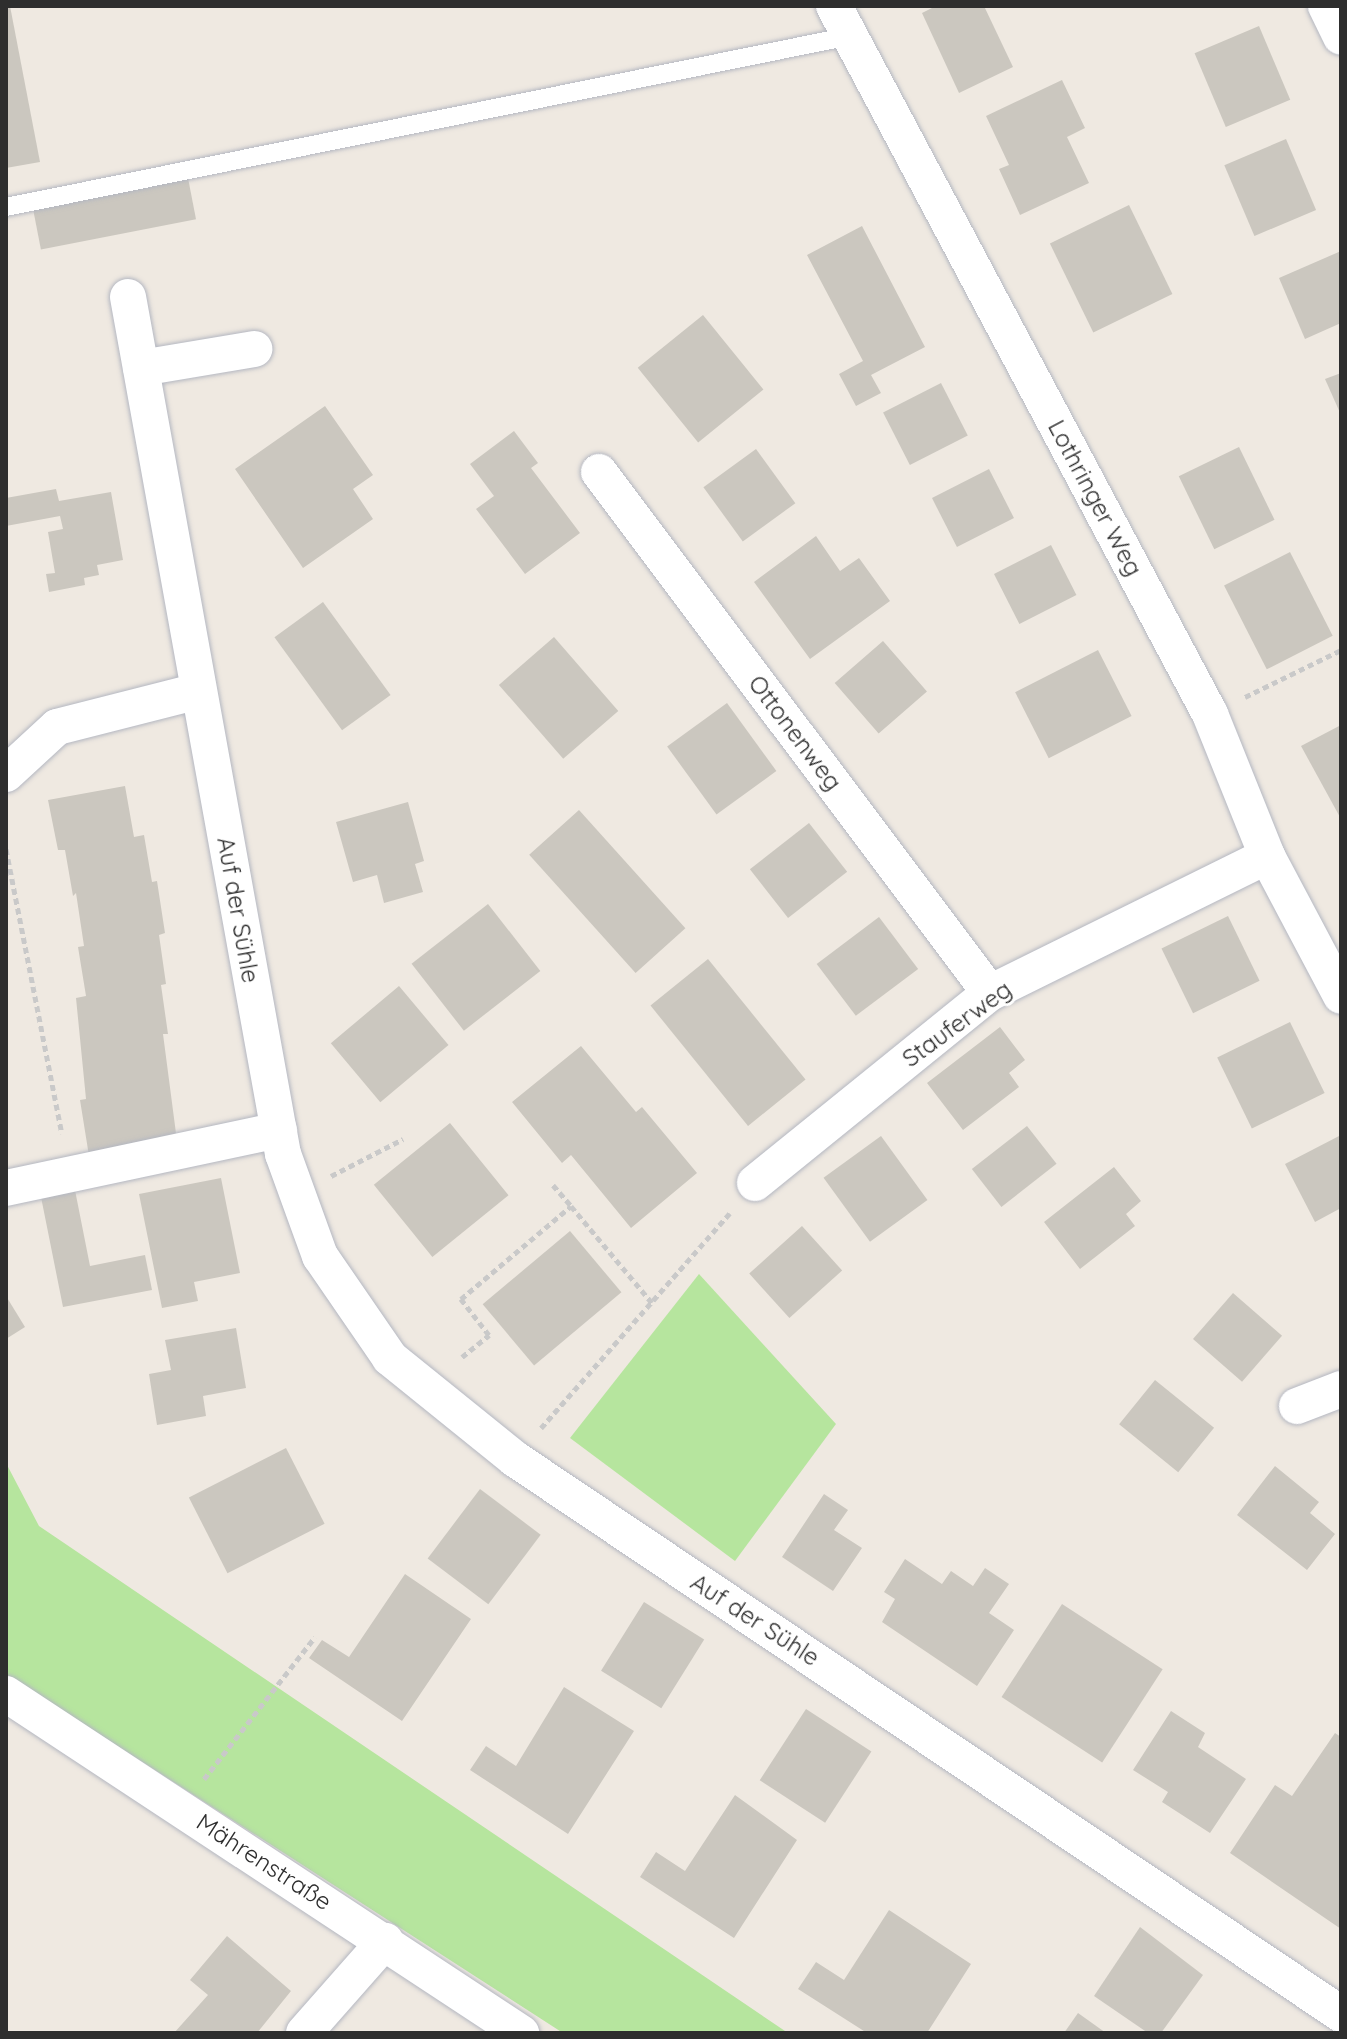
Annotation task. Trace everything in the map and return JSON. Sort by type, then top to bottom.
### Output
[{"type":"street","points":[[1326,6],[1341,37]]},
{"type":"street","name":"Lothringer Weg","points":[[842,21],[1210,714],[1267,856],[1341,996]]},
{"type":"street","name":"Auf der Sühle","points":[[128,297],[279,1130],[295,1195],[320,1256],[390,1358],[515,1459],[1341,2014]]},
{"type":"street","points":[[141,368],[254,349]]},
{"type":"street","name":"Ottonenweg","points":[[599,472],[990,993]]},
{"type":"street","points":[[6,774],[57,727],[198,691]]},
{"type":"street","name":"Stauferweg","points":[[755,1183],[990,993],[1267,856]]},
{"type":"street","points":[[6,1188],[279,1130]]},
{"type":"street","points":[[1297,1406],[1341,1389]]},
{"type":"street","name":"Mährenstraße","points":[[6,1694],[521,2033]]},
{"type":"street","points":[[304,2033],[385,1941]]},
{"type":"lane","points":[[6,207],[842,21]]},
{"type":"path","points":[[1210,714],[1341,650]]},
{"type":"path","points":[[6,849],[69,1173]]},
{"type":"path","points":[[295,1195],[403,1139]]},
{"type":"path","points":[[515,1459],[755,1183]]},
{"type":"path","points":[[553,1185],[652,1303]]},
{"type":"path","points":[[462,1357],[489,1335],[461,1299],[571,1206]]},
{"type":"path","points":[[181,1808],[315,1637]]},
{"type":"green space","points":[[699,1274],[836,1424],[735,1561],[570,1438]]},
{"type":"green space","points":[[6,1463],[39,1526],[788,2033],[563,2033],[6,1674]]},
{"type":"building","points":[[6,6],[10,6],[40,162],[6,168]]},
{"type":"building","points":[[936,6],[984,6],[1013,67],[959,93],[922,13]]},
{"type":"building","points":[[1259,26],[1290,100],[1226,127],[1195,53]]},
{"type":"building","points":[[1062,80],[1085,128],[1067,137],[1089,183],[1020,215],[999,169],[1009,165],[986,116]]},
{"type":"building","points":[[1286,139],[1316,210],[1254,236],[1224,165]]},
{"type":"building","points":[[188,178],[196,219],[41,249],[33,208]]},
{"type":"building","points":[[1129,205],[1172,294],[1093,333],[1050,244]]},
{"type":"building","points":[[862,226],[925,347],[871,375],[881,393],[856,406],[839,374],[863,361],[807,255]]},
{"type":"building","points":[[1341,251],[1341,323],[1305,339],[1279,278]]},
{"type":"building","points":[[703,315],[763,390],[698,442],[638,368]]},
{"type":"building","points":[[1341,373],[1341,415],[1325,379]]},
{"type":"building","points":[[941,383],[968,436],[910,465],[883,413]]},
{"type":"building","points":[[325,406],[373,475],[353,489],[373,519],[303,568],[235,469]]},
{"type":"building","points":[[514,431],[538,463],[531,468],[580,533],[525,574],[476,509],[494,496],[470,464]]},
{"type":"building","points":[[1239,447],[1275,520],[1214,549],[1179,476]]},
{"type":"building","points":[[756,449],[795,503],[743,541],[703,487]]},
{"type":"building","points":[[989,469],[1014,518],[957,547],[932,498]]},
{"type":"building","points":[[56,489],[59,501],[111,492],[123,560],[97,565],[99,575],[84,578],[85,585],[49,592],[46,574],[55,573],[48,532],[63,529],[60,516],[6,526],[6,498]]},
{"type":"building","points":[[816,536],[840,571],[859,558],[890,601],[810,659],[754,582]]},
{"type":"building","points":[[1051,545],[1076,595],[1019,624],[994,574]]},
{"type":"building","points":[[1290,552],[1333,636],[1267,669],[1224,586]]},
{"type":"building","points":[[323,602],[391,695],[342,730],[274,637]]},
{"type":"building","points":[[554,637],[618,711],[563,759],[499,685]]},
{"type":"building","points":[[883,641],[927,692],[879,734],[835,683]]},
{"type":"building","points":[[1098,650],[1132,716],[1049,758],[1015,692]]},
{"type":"building","points":[[727,703],[776,771],[717,814],[667,746]]},
{"type":"building","points":[[1341,725],[1341,819],[1301,746]]},
{"type":"building","points":[[125,786],[134,837],[144,835],[152,882],[157,881],[165,933],[159,935],[166,984],[161,985],[168,1034],[163,1034],[177,1141],[89,1156],[80,1100],[86,1099],[76,998],[86,996],[78,947],[84,946],[76,893],[73,896],[65,850],[58,850],[48,800]]},
{"type":"building","points":[[408,802],[424,861],[415,864],[423,892],[384,903],[377,875],[353,882],[336,822]]},
{"type":"building","points":[[579,810],[685,928],[636,973],[529,855]]},
{"type":"building","points":[[809,823],[847,872],[788,918],[750,869]]},
{"type":"building","points":[[488,904],[540,971],[464,1031],[412,964]]},
{"type":"building","points":[[1228,916],[1260,981],[1193,1013],[1161,948]]},
{"type":"building","points":[[879,917],[918,969],[856,1016],[817,964]]},
{"type":"building","points":[[708,959],[806,1079],[748,1126],[650,1006]]},
{"type":"building","points":[[399,986],[448,1045],[380,1102],[331,1043]]},
{"type":"building","points":[[1290,1022],[1325,1093],[1252,1129],[1217,1058]]},
{"type":"building","points":[[1000,1027],[1025,1060],[1009,1073],[1019,1087],[963,1130],[927,1083]]},
{"type":"building","points":[[581,1046],[636,1112],[642,1107],[697,1173],[631,1228],[571,1155],[562,1163],[512,1102]]},
{"type":"building","points":[[450,1123],[509,1195],[432,1257],[374,1185]]},
{"type":"building","points":[[1027,1126],[1057,1164],[1001,1207],[972,1169]]},
{"type":"building","points":[[1341,1135],[1341,1208],[1315,1222],[1285,1164]]},
{"type":"building","points":[[881,1136],[927,1200],[870,1242],[824,1178]]},
{"type":"building","points":[[1114,1167],[1141,1201],[1126,1214],[1135,1226],[1080,1269],[1044,1222]]},
{"type":"building","points":[[221,1178],[240,1273],[194,1282],[198,1301],[162,1308],[139,1194]]},
{"type":"building","points":[[73,1180],[90,1266],[145,1255],[152,1290],[63,1307],[39,1187]]},
{"type":"building","points":[[802,1226],[842,1271],[789,1318],[749,1274]]},
{"type":"building","points":[[570,1231],[621,1292],[534,1366],[483,1304]]},
{"type":"building","points":[[1233,1293],[1282,1336],[1242,1382],[1193,1339]]},
{"type":"building","points":[[6,1296],[25,1327],[6,1339]]},
{"type":"building","points":[[236,1328],[246,1388],[203,1396],[206,1416],[157,1425],[149,1374],[171,1370],[165,1340]]},
{"type":"building","points":[[1155,1380],[1214,1428],[1178,1472],[1119,1424]]},
{"type":"building","points":[[286,1448],[325,1524],[227,1573],[189,1497]]},
{"type":"building","points":[[1275,1466],[1319,1502],[1310,1513],[1335,1534],[1307,1570],[1237,1515]]},
{"type":"building","points":[[480,1489],[541,1535],[488,1604],[428,1558]]},
{"type":"building","points":[[824,1494],[848,1510],[834,1530],[862,1548],[833,1591],[782,1557]]},
{"type":"building","points":[[905,1559],[942,1584],[951,1571],[973,1586],[985,1568],[1009,1584],[989,1613],[1014,1630],[977,1686],[882,1622],[895,1599],[884,1592]]},
{"type":"building","points":[[405,1574],[471,1619],[402,1721],[309,1658],[322,1640],[349,1657]]},
{"type":"building","points":[[644,1602],[704,1640],[661,1708],[601,1671]]},
{"type":"building","points":[[1062,1604],[1163,1669],[1102,1762],[1002,1697]]},
{"type":"building","points":[[564,1687],[634,1731],[568,1834],[470,1770],[486,1746],[516,1766]]},
{"type":"building","points":[[806,1709],[871,1751],[825,1823],[760,1780]]},
{"type":"building","points":[[1171,1711],[1205,1733],[1198,1747],[1246,1779],[1210,1833],[1162,1802],[1168,1792],[1133,1770]]},
{"type":"building","points":[[1335,1733],[1341,1737],[1341,1929],[1230,1853],[1275,1785],[1292,1796]]},
{"type":"building","points":[[735,1795],[797,1840],[734,1938],[640,1877],[656,1852],[685,1871]]},
{"type":"building","points":[[889,1910],[971,1964],[927,2033],[867,2033],[798,1989],[816,1962],[844,1980]]},
{"type":"building","points":[[1140,1927],[1203,1975],[1161,2033],[1148,2033],[1094,1996]]},
{"type":"building","points":[[227,1936],[291,1991],[257,2033],[174,2033],[208,1995],[190,1980]]},
{"type":"building","points":[[1078,2013],[1106,2033],[1064,2033]]}]
